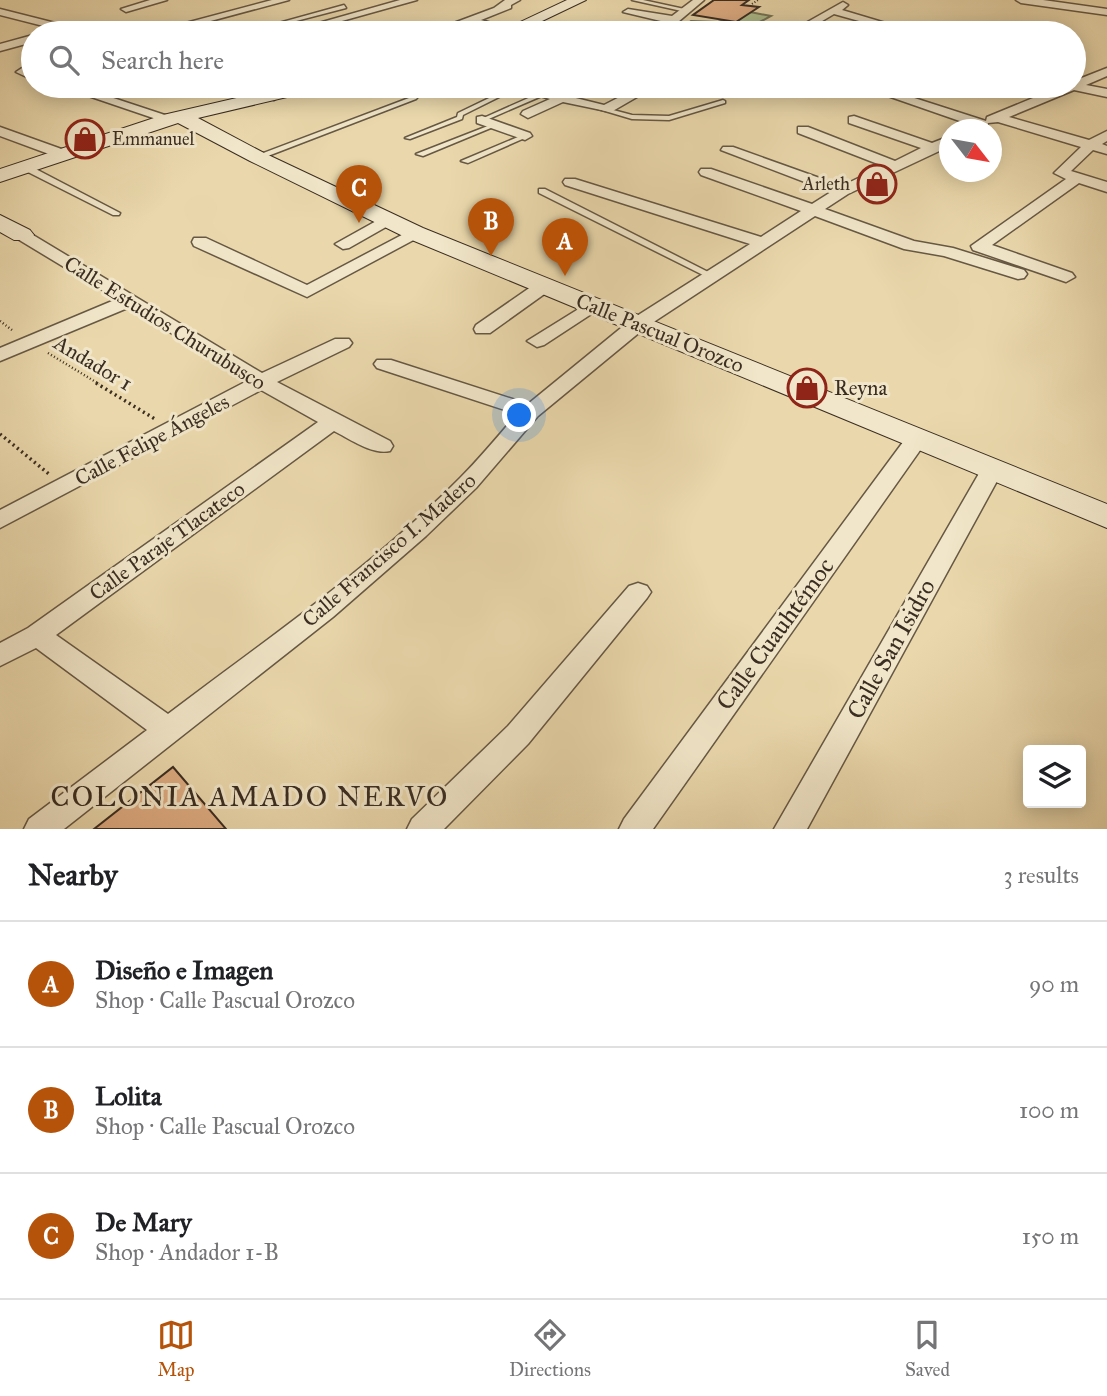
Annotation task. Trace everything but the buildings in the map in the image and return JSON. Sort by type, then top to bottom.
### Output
[{"type":"street","points":[[126,9],[162,0]]},
{"type":"street","points":[[201,21],[284,0]]},
{"type":"street","points":[[332,21],[411,0]]},
{"type":"street","points":[[484,0],[503,4],[515,0]]},
{"type":"street","points":[[535,21],[579,0]]},
{"type":"street","points":[[628,12],[675,20],[699,0]]},
{"type":"street","points":[[827,0],[848,2]]},
{"type":"street","points":[[1021,0],[1105,12]]},
{"type":"street","points":[[814,21],[848,2]]},
{"type":"street","points":[[467,21],[507,6],[503,4]]},
{"type":"street","points":[[834,10],[872,21]]},
{"type":"street","points":[[0,12],[37,21]]},
{"type":"street","points":[[0,48],[21,42]]},
{"type":"street","points":[[1086,80],[1107,72]]},
{"type":"street","points":[[1086,88],[1107,93]]},
{"type":"street","points":[[107,98],[176,118]]},
{"type":"street","points":[[0,176],[231,98]]},
{"type":"street","points":[[557,98],[596,108],[613,106],[628,98]]},
{"type":"street","points":[[898,98],[955,119]]},
{"type":"street","points":[[997,118],[1043,98]]},
{"type":"street","points":[[528,114],[561,99]]},
{"type":"street","name":"Calle Pascual Orozco","points":[[176,118],[415,233],[1107,517]]},
{"type":"street","points":[[997,118],[1107,150]]},
{"type":"street","points":[[854,121],[939,143]]},
{"type":"street","points":[[489,123],[525,136]]},
{"type":"street","points":[[803,130],[892,165]]},
{"type":"street","points":[[0,131],[62,153]]},
{"type":"street","points":[[1066,277],[978,246],[1068,176],[1090,146],[1107,135]]},
{"type":"street","name":"Calle Francisco I. Madero","points":[[40,829],[324,610],[418,530],[468,483],[531,412],[639,323],[843,191],[892,165],[939,145]]},
{"type":"street","points":[[728,150],[843,191]]},
{"type":"street","points":[[706,172],[910,245],[947,252],[1018,274]]},
{"type":"street","points":[[1068,176],[1107,187]]},
{"type":"street","points":[[570,182],[764,243]]},
{"type":"street","points":[[343,244],[387,220]]},
{"type":"street","name":"Calle Estudios Churubusco","points":[[0,222],[11,238],[131,300],[260,382],[331,423],[382,446]]},
{"type":"street","points":[[200,243],[307,292],[415,233]]},
{"type":"street","points":[[483,329],[544,286]]},
{"type":"street","points":[[0,355],[131,300]]},
{"type":"street","points":[[537,341],[593,305]]},
{"type":"street","name":"Calle Felipe Ángeles","points":[[0,520],[260,382],[342,343]]},
{"type":"street","points":[[384,364],[531,412]]},
{"type":"street","name":"Calle Paraje Tlacateco","points":[[0,656],[37,635],[331,423]]},
{"type":"street","name":"Calle Cuauhtémoc","points":[[635,829],[917,439]]},
{"type":"street","name":"Calle San Isidro","points":[[790,829],[992,470]]},
{"type":"street","points":[[423,829],[518,735],[638,592]]},
{"type":"street","points":[[37,635],[168,730]]},
{"type":"lane","points":[[635,0],[686,10]]},
{"type":"lane","points":[[293,21],[344,7]]},
{"type":"lane","points":[[257,157],[414,98]]},
{"type":"lane","points":[[408,138],[460,118],[460,114],[491,98]]},
{"type":"lane","points":[[420,154],[489,123],[535,98]]},
{"type":"lane","points":[[596,108],[632,117],[669,118],[723,102]]},
{"type":"lane","points":[[465,161],[525,136]]},
{"type":"lane","points":[[25,167],[116,213]]},
{"type":"lane","points":[[542,191],[712,276]]},
{"type":"path","points":[[752,4],[758,0]]},
{"type":"path","name":"Andador 1","points":[[0,321],[29,342],[172,429]]},
{"type":"path","points":[[0,434],[65,486]]},
{"type":"green space","points":[[750,12],[771,16],[762,21],[721,21]]},
{"type":"place","name":"Emmanuel","points":[[85,139]]},
{"type":"place","name":"Arleth","points":[[877,184]]},
{"type":"place","name":"De Mary","points":[[359,223]]},
{"type":"place","name":"Lolita","points":[[491,256]]},
{"type":"place","name":"Diseño e Imagen","points":[[565,276]]},
{"type":"place","name":"Reyna","points":[[807,388]]},
{"type":"district","name":"COLONIA AMADO NERVO","points":[[250,796]]}]
